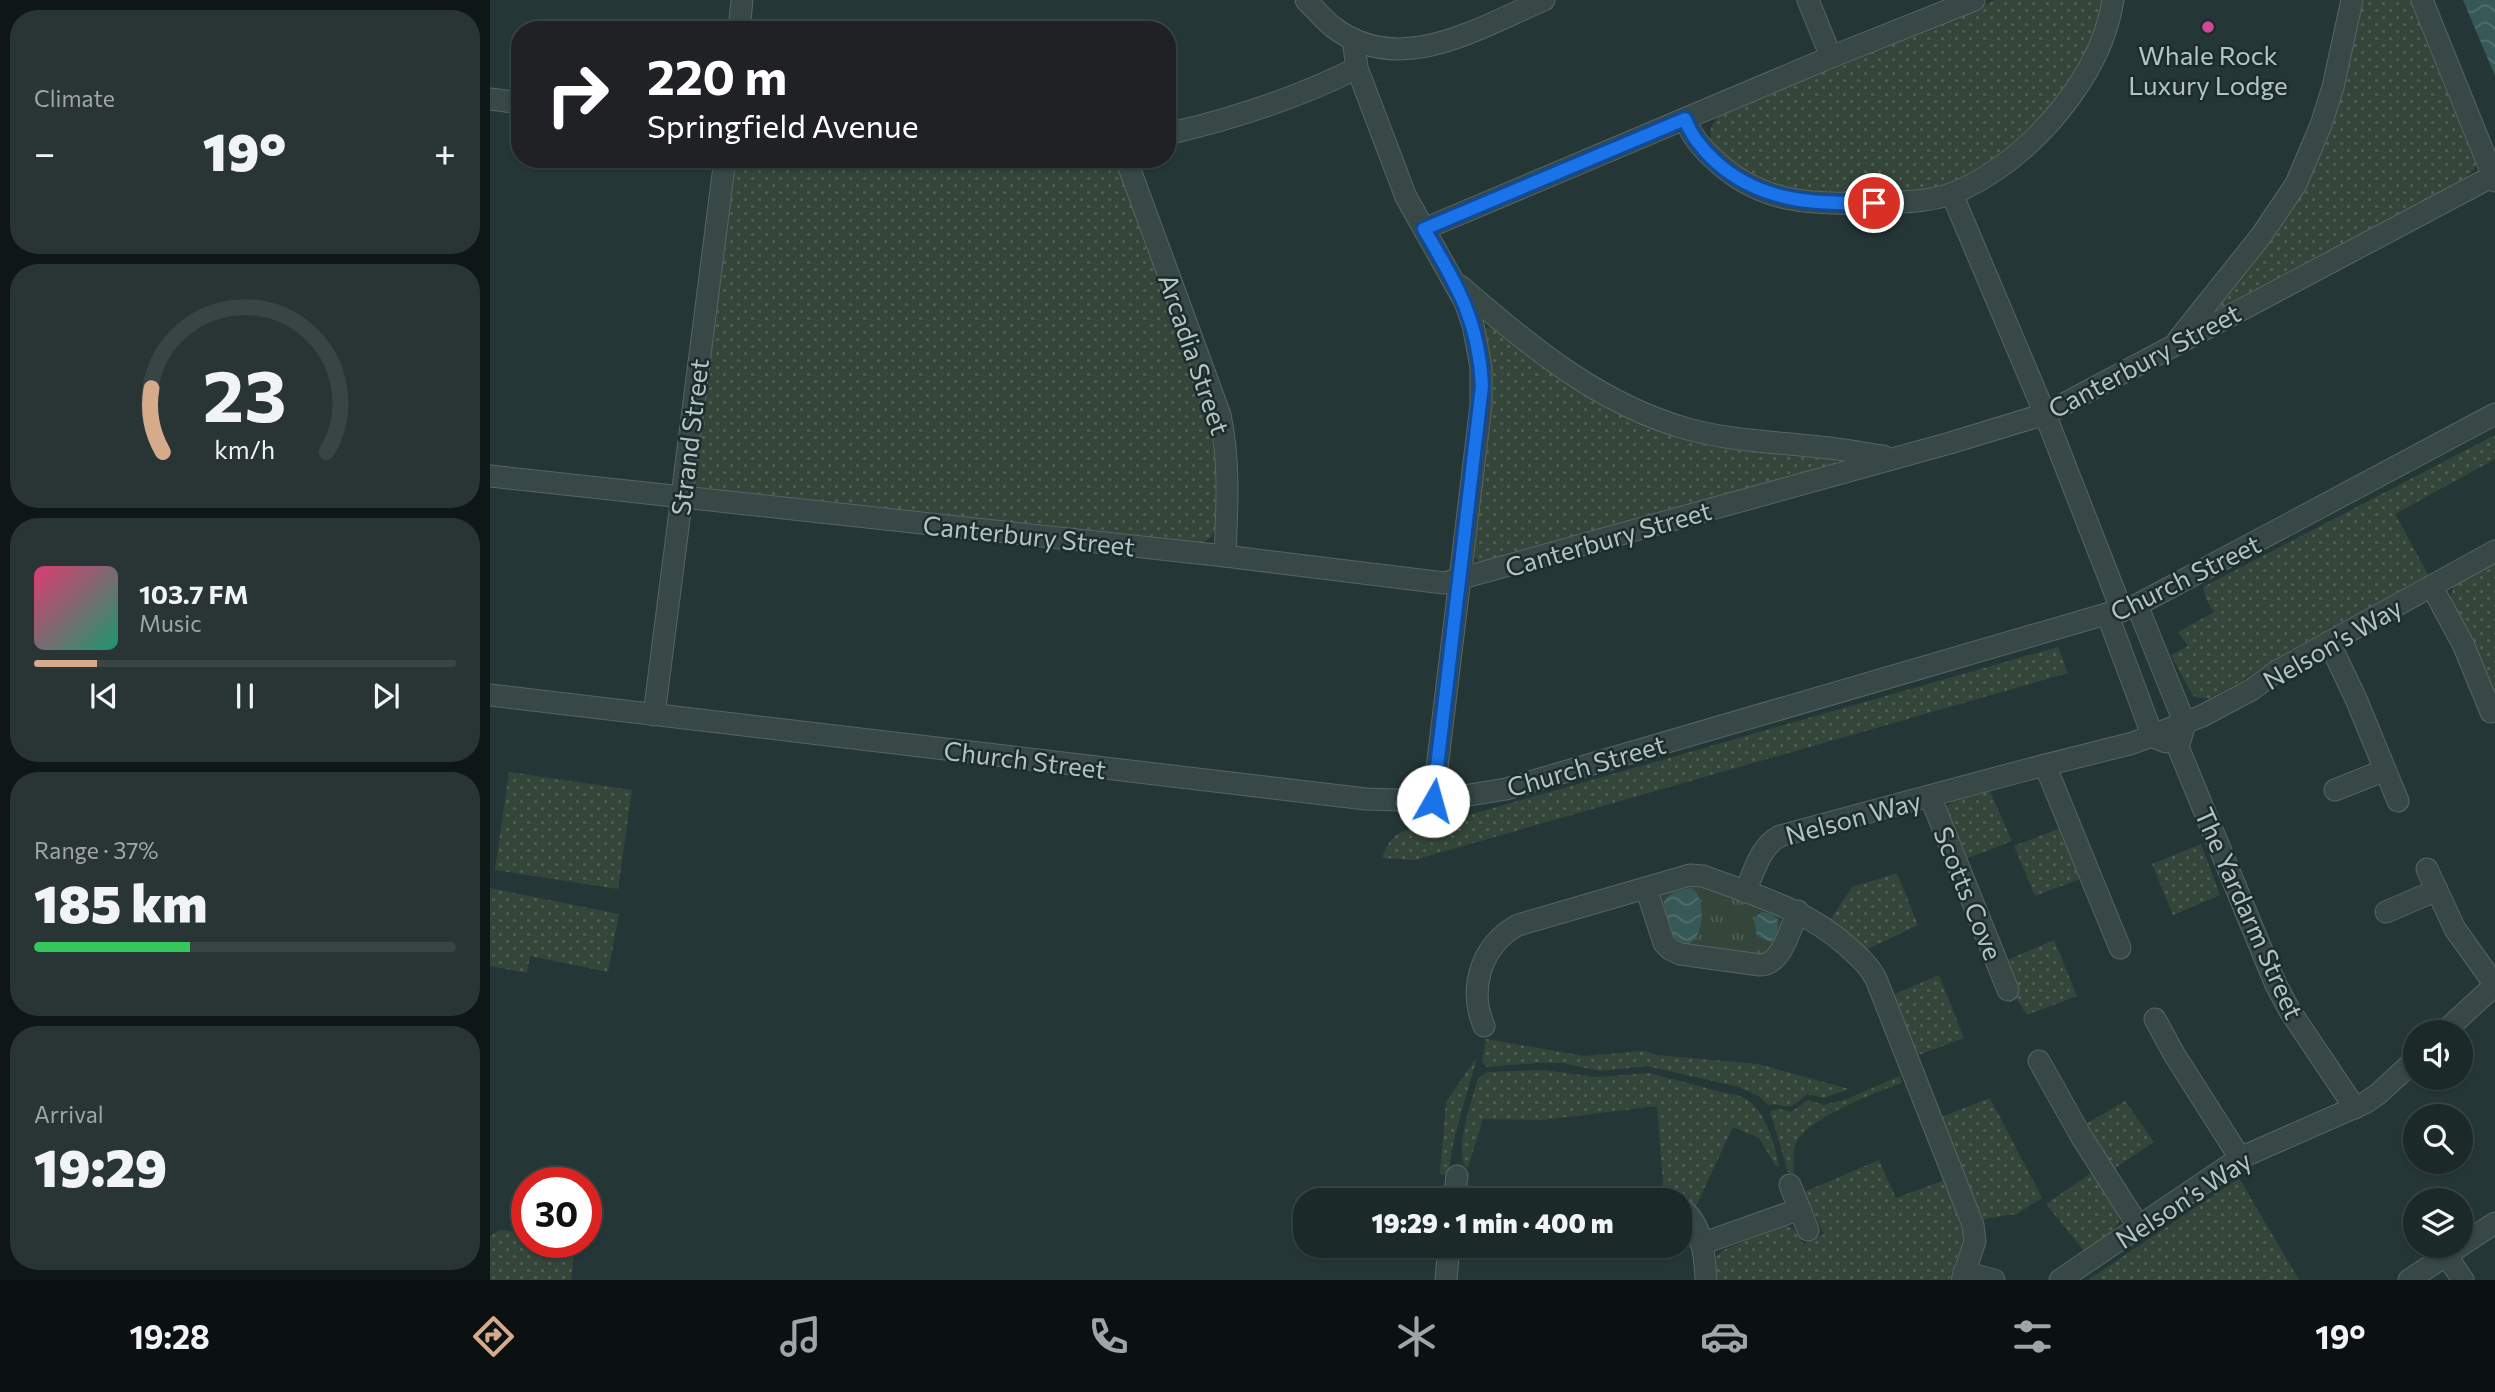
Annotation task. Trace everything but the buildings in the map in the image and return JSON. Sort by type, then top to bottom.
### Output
[{"type":"street","points":[[740,21],[742,0]]},
{"type":"street","points":[[1306,0],[1332,26],[1353,39],[1381,49],[1397,51],[1428,47],[1544,0]]},
{"type":"street","points":[[1808,0],[1831,57]]},
{"type":"street","points":[[1424,229],[1831,57],[1974,0]]},
{"type":"street","points":[[1685,119],[1699,145],[1724,169],[1753,187],[1785,199],[1827,203],[1895,202],[1952,194],[1972,184],[2011,157],[2062,108],[2090,69],[2100,48],[2113,0]]},
{"type":"street","points":[[2172,347],[2261,236],[2297,184],[2333,87],[2352,0]]},
{"type":"street","points":[[2422,0],[2494,178]]},
{"type":"street","points":[[1353,39],[1357,68],[1406,197],[1453,281],[1473,325],[1479,348],[1482,386],[1433,801]]},
{"type":"street","points":[[1176,132],[1223,121],[1325,84],[1357,68]]},
{"type":"street","points":[[490,99],[511,102]]},
{"type":"street","name":"Strand Street","points":[[654,715],[724,168]]},
{"type":"street","name":"Arcadia Street","points":[[1129,168],[1220,415],[1228,476],[1225,556]]},
{"type":"street","name":"Canterbury Street","points":[[490,475],[1225,556],[1444,583],[1891,457],[1950,443],[2045,414],[2494,178]]},
{"type":"street","points":[[1952,194],[2045,414],[2122,611]]},
{"type":"street","points":[[1453,281],[1524,340],[1573,375],[1620,402],[1664,422],[1732,438],[1891,457]]},
{"type":"street","name":"Church Street","points":[[490,695],[1366,799],[1433,801],[1460,798],[1520,785],[2122,611],[2495,414]]},
{"type":"street","name":"Nelson’s Way","points":[[2170,735],[2251,690],[2277,671],[2495,551]]},
{"type":"street","points":[[2432,587],[2463,643],[2491,712]]},
{"type":"street","name":"The Yardarm Street","points":[[2122,611],[2170,735],[2276,985],[2290,1011],[2355,1108]]},
{"type":"street","name":"The Yardarm Street","points":[[2122,611],[2170,735]]},
{"type":"street","points":[[2329,642],[2398,801]]},
{"type":"street","name":"Nelson Way","points":[[1745,892],[1764,849],[1780,836],[2045,765],[2170,735]]},
{"type":"street","points":[[2045,765],[2120,948]]},
{"type":"street","points":[[2335,790],[2385,770]]},
{"type":"street","name":"Scotts Cove","points":[[1930,796],[2008,990]]},
{"type":"street","points":[[2427,869],[2455,929],[2495,985],[2457,1020]]},
{"type":"street","points":[[1484,1026],[1477,1009],[1480,968],[1504,934],[1525,922],[1690,874],[1798,911],[1832,933],[1863,961],[1876,979],[1973,1225],[1975,1241],[1963,1276],[1994,1280]]},
{"type":"street","points":[[1646,888],[1664,943],[1680,954],[1770,964],[1778,956],[1798,911]]},
{"type":"street","points":[[2386,912],[2437,890]]},
{"type":"street","points":[[2155,1019],[2240,1158]]},
{"type":"street","points":[[2039,1061],[2081,1136],[2139,1227]]},
{"type":"street","name":"Nelson’s Way","points":[[2060,1280],[2240,1158],[2355,1108],[2378,1094],[2403,1071]]},
{"type":"street","points":[[1456,1188],[1457,1176]]},
{"type":"street","points":[[1790,1185],[1808,1230]]},
{"type":"street","points":[[1701,1244],[1800,1209]]},
{"type":"street","points":[[1692,1218],[1701,1244],[1706,1280]]},
{"type":"street","points":[[2473,1238],[2495,1223]]},
{"type":"street","points":[[1446,1280],[1448,1258]]},
{"type":"street","points":[[2409,1280],[2442,1258]]},
{"type":"street","points":[[2458,1258],[2463,1280]]},
{"type":"green space","points":[[1995,0],[2105,0],[2082,61],[2044,115],[1994,159],[1966,177],[1937,191],[1808,195],[1750,178],[1710,142],[1711,127],[1719,115]]},
{"type":"green space","points":[[2356,0],[2412,0],[2477,161],[2475,166],[2465,178],[2223,309],[2219,308],[2216,306],[2288,208]]},
{"type":"green space","points":[[732,168],[1116,168],[1126,187],[1216,431],[1218,525],[1211,537],[1200,545],[699,488],[693,481]]},
{"type":"green space","points":[[1491,326],[1592,395],[1836,459],[1836,466],[1482,564],[1473,556],[1484,329]]},
{"type":"green space","points":[[2495,435],[2495,459],[2395,514],[2429,576],[2276,658],[2208,699],[2193,696],[2171,655],[2188,646],[2178,632],[2214,612],[2203,587]]},
{"type":"green space","points":[[2495,563],[2495,699],[2450,598],[2454,586]]},
{"type":"green space","points":[[2058,647],[2068,673],[1414,860],[1382,858],[1389,843],[1398,834],[1410,829],[1427,827]]},
{"type":"green space","points":[[509,772],[632,790],[618,889],[495,870]]},
{"type":"green space","points":[[1989,789],[2012,841],[1963,860],[1943,812],[1957,799]]},
{"type":"green space","points":[[2061,828],[2080,879],[2035,896],[2014,846]]},
{"type":"green space","points":[[2201,844],[2220,895],[2173,915],[2152,864]]},
{"type":"green space","points":[[1897,873],[1918,925],[1866,950],[1843,928],[1830,920],[1852,887]]},
{"type":"green space","points":[[1700,885],[1774,910],[1779,915],[1782,926],[1771,956],[1676,945],[1659,902],[1670,889]]},
{"type":"green space","points":[[490,888],[619,914],[608,972],[530,956],[527,973],[490,966]]},
{"type":"green space","points":[[2054,940],[2077,996],[2027,1015],[2014,995],[2019,992],[2007,960]]},
{"type":"green space","points":[[1939,975],[1964,1038],[1916,1056],[1893,995]]},
{"type":"green space","points":[[1486,1039],[1584,1056],[1644,1051],[1656,1055],[1758,1064],[1849,1089],[1824,1098],[1807,1094],[1792,1106],[1768,1105],[1760,1097],[1739,1087],[1647,1066],[1600,1071],[1563,1063],[1487,1067],[1482,1062]]},
{"type":"green space","points":[[1477,1057],[1454,1139],[1448,1175],[1440,1174],[1446,1102]]},
{"type":"green space","points":[[1544,1070],[1596,1077],[1649,1073],[1741,1097],[1751,1102],[1765,1121],[1780,1167],[1775,1165],[1759,1138],[1733,1127],[1695,1208],[1692,1206],[1692,1188],[1663,1188],[1657,1106],[1543,1120],[1483,1119],[1468,1167],[1465,1167],[1462,1158],[1463,1136],[1478,1078],[1487,1072]]},
{"type":"green space","points":[[1900,1076],[1902,1083],[1829,1115],[1804,1133],[1794,1148],[1794,1174],[1788,1172],[1770,1111],[1780,1109],[1791,1112],[1808,1100],[1824,1105],[1847,1099]]},
{"type":"green space","points":[[1990,1098],[2042,1198],[2017,1214],[1983,1219],[1941,1117]]},
{"type":"green space","points":[[2125,1101],[2154,1142],[2112,1170],[2084,1125]]},
{"type":"green space","points":[[1879,1160],[1896,1198],[1945,1180],[1963,1232],[1962,1243],[1949,1280],[1717,1280],[1716,1257],[1723,1250],[1784,1225],[1794,1229],[1803,1244],[1824,1234],[1804,1192]]},
{"type":"green space","points":[[2094,1171],[2120,1216],[2111,1232],[2084,1251],[2046,1204]]},
{"type":"green space","points":[[2239,1178],[2299,1280],[2088,1280]]},
{"type":"green space","points":[[500,1230],[511,1231],[511,1258],[573,1258],[571,1280],[490,1280],[490,1236]]},
{"type":"water","points":[[2463,0],[2495,0],[2495,76]]},
{"type":"water","points":[[1692,888],[1700,900],[1702,917],[1698,933],[1689,944],[1682,942],[1669,929],[1664,902],[1673,893]]},
{"type":"water","points":[[1762,912],[1772,914],[1777,919],[1778,933],[1771,942],[1757,936],[1754,918]]},
{"type":"place","name":"Whale Rock Luxury Lodge","points":[[2208,27]]},
{"type":"route","points":[[1433,801],[1482,386],[1479,348],[1465,302],[1424,229],[1685,119],[1699,145],[1724,169],[1768,194],[1801,202],[1874,203]]}]
